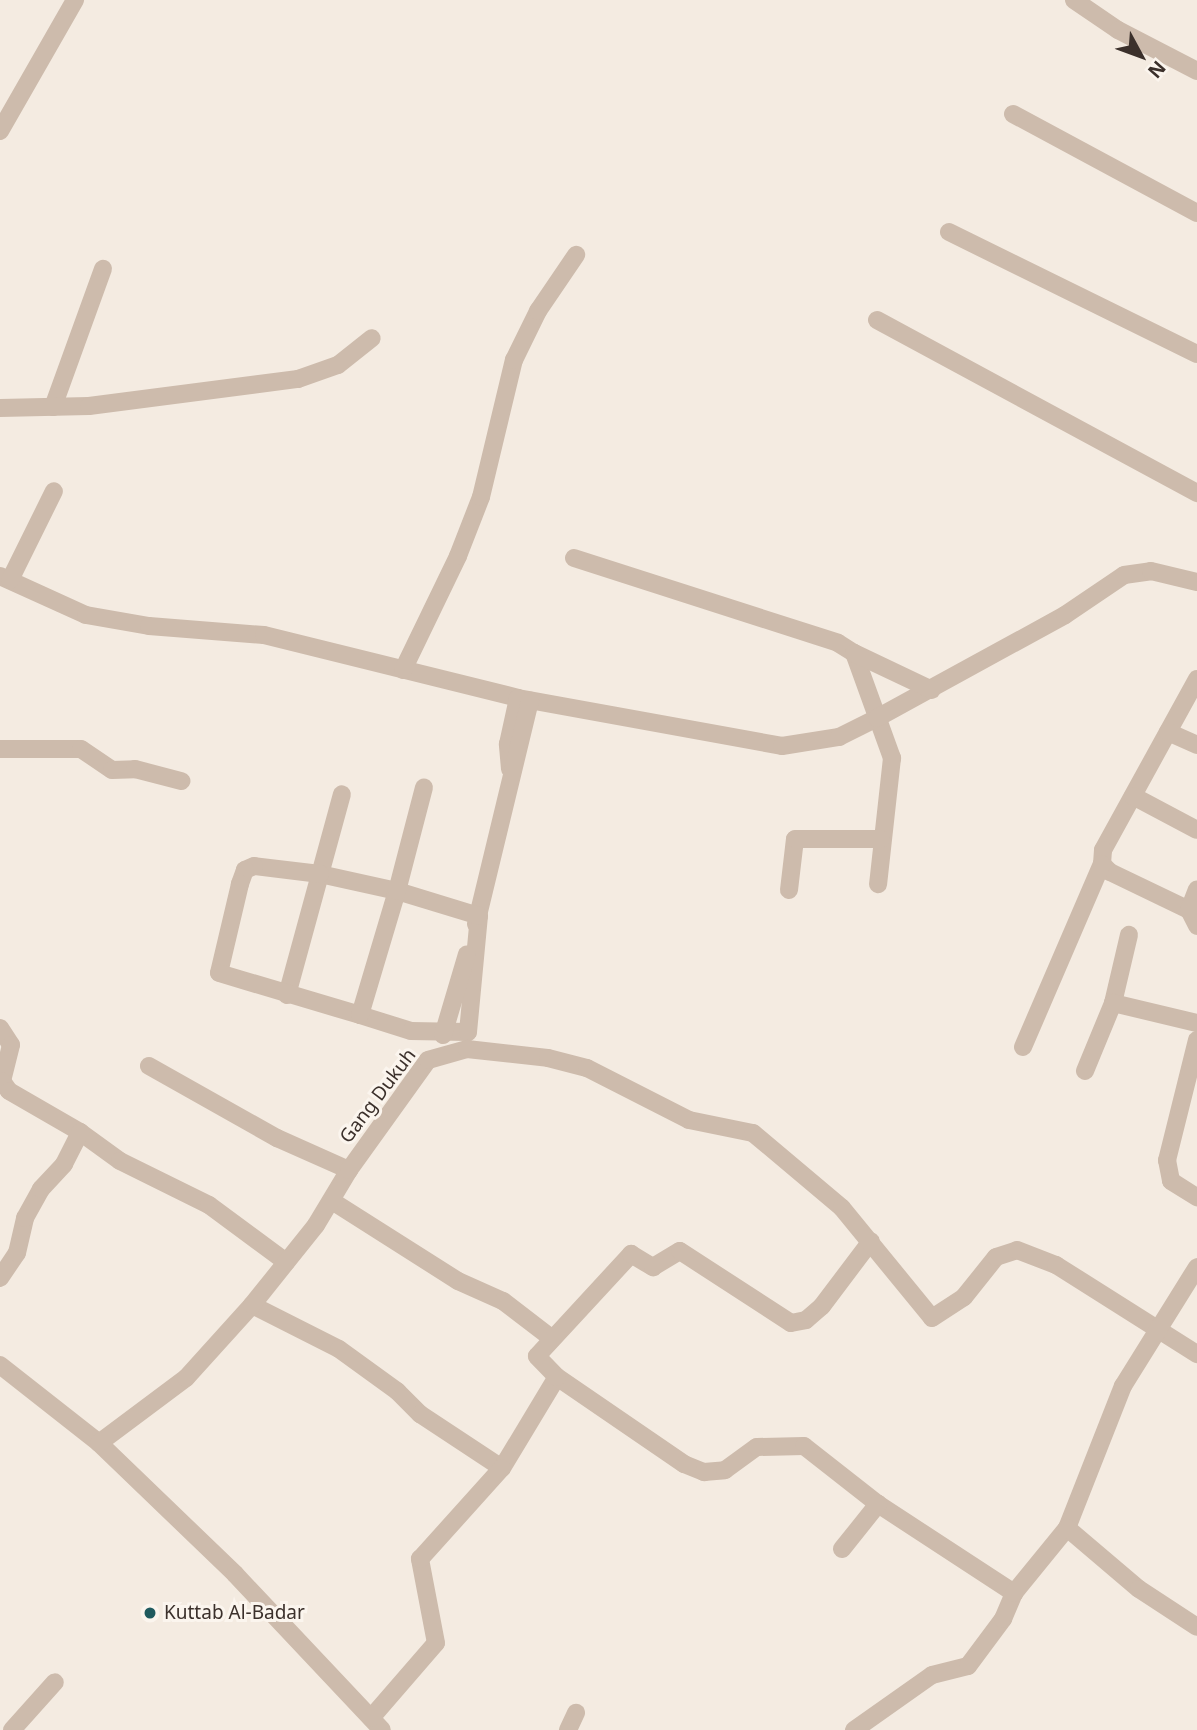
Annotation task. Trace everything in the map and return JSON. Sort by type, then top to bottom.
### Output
[{"type":"street","points":[[0,131],[75,0]]},
{"type":"street","points":[[1074,0],[1118,30],[1197,71]]},
{"type":"street","points":[[1013,114],[1197,212]]},
{"type":"street","points":[[949,232],[1197,354]]},
{"type":"street","points":[[403,670],[458,556],[481,496],[514,360],[538,311],[576,255]]},
{"type":"street","points":[[53,407],[103,269]]},
{"type":"street","points":[[877,320],[1197,493]]},
{"type":"street","points":[[0,408],[53,407],[178,396],[298,379],[338,365],[372,338]]},
{"type":"street","points":[[54,491],[5,578],[86,615],[149,626],[264,635],[524,699],[782,746],[839,737],[932,690],[1074,610],[1124,575],[1151,571],[1197,582]]},
{"type":"street","points":[[574,558],[838,643],[932,690]]},
{"type":"street","points":[[854,653],[892,758],[878,884]]},
{"type":"street","points":[[1023,1047],[1102,864],[1102,850],[1197,679]]},
{"type":"street","points":[[479,916],[397,891],[320,874],[254,866],[245,870],[240,884],[219,973],[360,1016],[443,1035],[468,1032],[479,916],[511,780],[524,699]]},
{"type":"street","points":[[1168,732],[1197,745]]},
{"type":"street","points":[[0,749],[73,748],[111,770],[135,769],[181,781]]},
{"type":"street","points":[[360,1016],[425,787]]},
{"type":"street","points":[[287,995],[342,794]]},
{"type":"street","points":[[1133,796],[1197,830]]},
{"type":"street","points":[[789,890],[795,839],[881,839]]},
{"type":"street","points":[[1102,864],[1110,872],[1193,918],[1197,888]]},
{"type":"street","points":[[1085,1070],[1113,1003],[1129,935]]},
{"type":"street","points":[[1113,1003],[1197,1023]]},
{"type":"street","points":[[0,1028],[9,1038],[12,1052],[2,1084],[80,1132],[120,1161],[209,1205],[286,1262]]},
{"type":"street","points":[[1197,1040],[1167,1160],[1171,1181],[1197,1197]]},
{"type":"street","name":"Gang Dukuh","points":[[99,1443],[186,1378],[252,1305],[332,1201],[349,1170],[428,1060],[467,1049],[548,1058],[587,1068],[689,1120],[753,1133],[825,1193],[870,1241],[932,1318],[964,1297],[996,1257],[1017,1250],[1056,1265],[1155,1329]]},
{"type":"street","points":[[149,1066],[277,1138],[349,1170]]},
{"type":"street","points":[[0,1278],[17,1253],[25,1218],[41,1189],[64,1164],[80,1132]]},
{"type":"street","points":[[332,1201],[458,1281],[503,1301],[550,1337]]},
{"type":"street","points":[[870,1241],[822,1306],[806,1320],[786,1323],[677,1250],[653,1267],[630,1254],[550,1337],[537,1358],[557,1377],[660,1449],[704,1472],[725,1470],[757,1447],[804,1446],[878,1504],[1014,1593]]},
{"type":"street","points":[[854,1730],[932,1675],[968,1666],[1003,1619],[1014,1593],[1067,1528],[1123,1386],[1155,1329],[1197,1267]]},
{"type":"street","points":[[252,1305],[339,1349],[397,1391],[420,1414],[502,1468]]},
{"type":"street","points":[[1155,1329],[1197,1354]]},
{"type":"street","points":[[0,1365],[99,1443],[235,1574],[376,1724],[436,1643],[421,1559],[502,1468],[557,1377]]},
{"type":"street","points":[[842,1549],[878,1504]]},
{"type":"street","points":[[1067,1528],[1139,1589],[1197,1627]]},
{"type":"street","points":[[12,1730],[55,1682]]},
{"type":"street","points":[[568,1730],[576,1713]]},
{"type":"place","name":"Kuttab Al-Badar","points":[[150,1613]]}]
